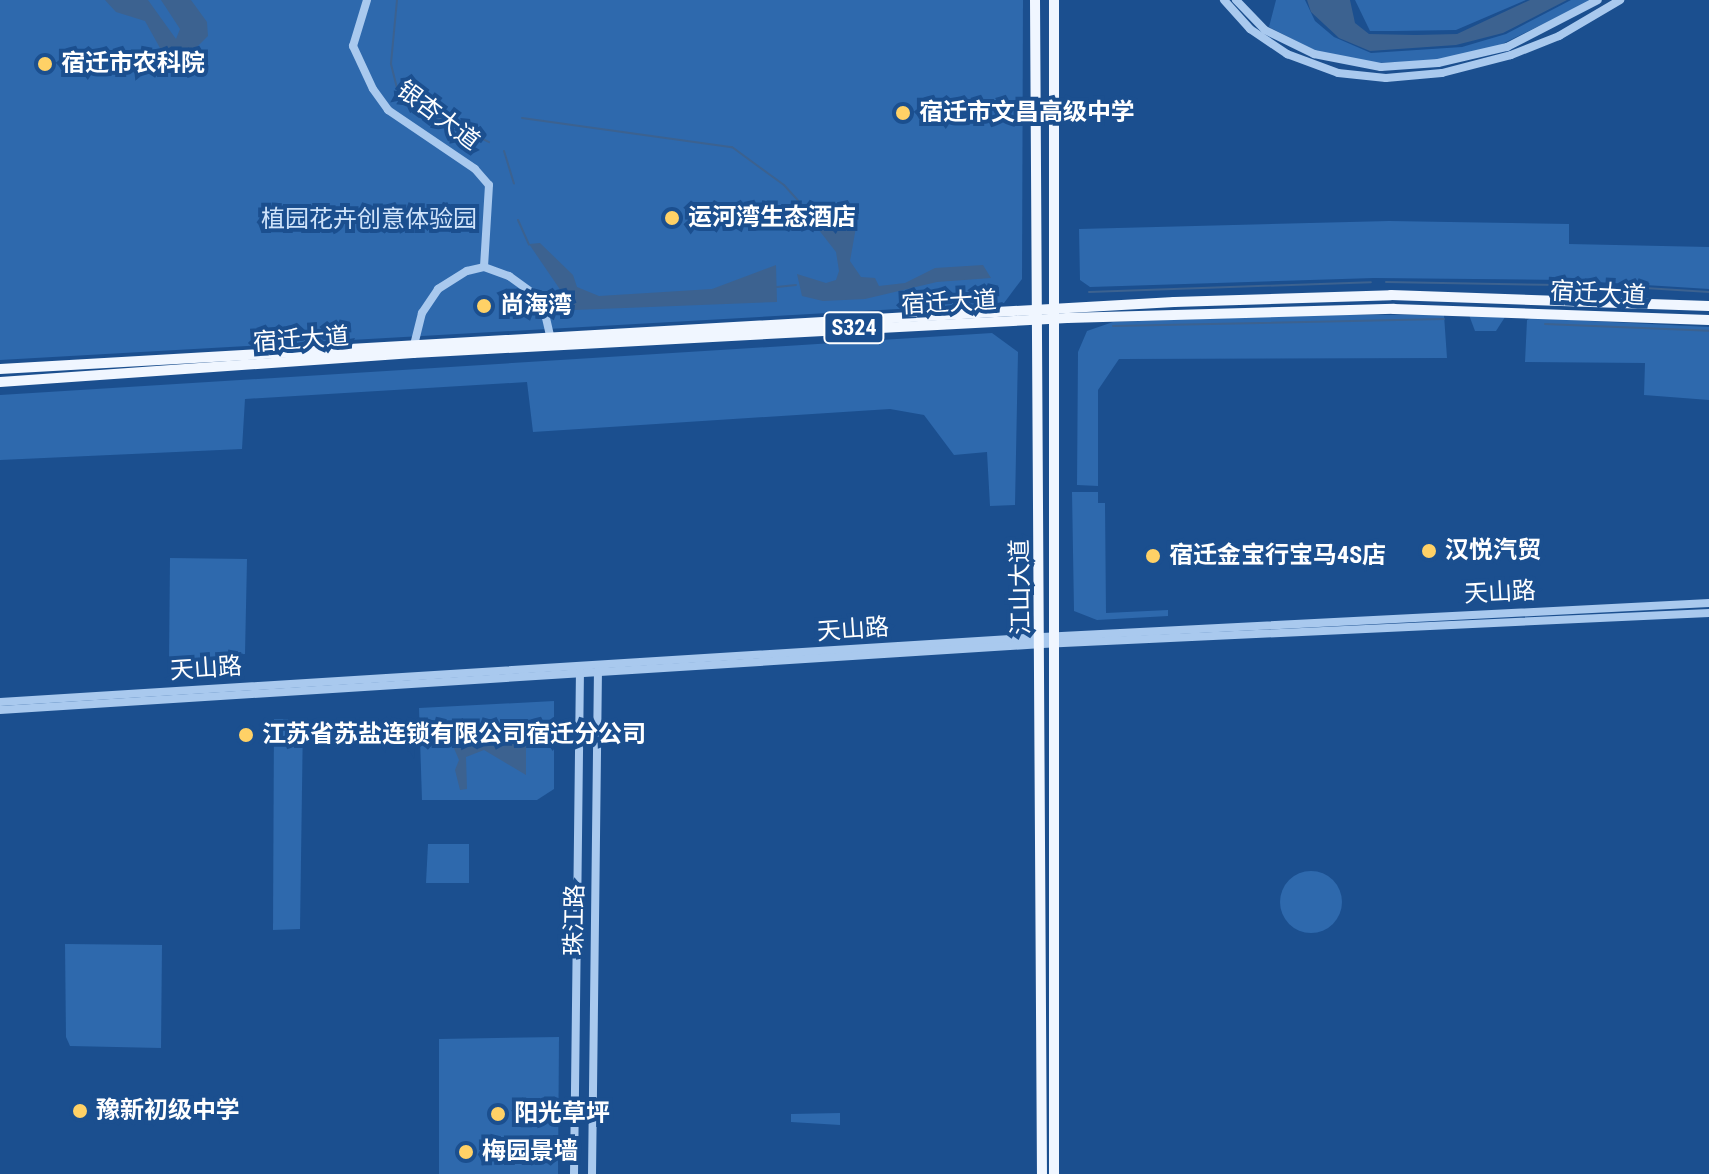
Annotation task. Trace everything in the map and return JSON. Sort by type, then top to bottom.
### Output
[{"type":"main road","name":"江山大道","points":[[1035,0],[1036,314],[1042,641],[1042,1174]]},
{"type":"main road","name":"江山大道","points":[[1054,0],[1051,313],[1056,640],[1054,1174]]},
{"type":"main road","name":"宿迁大道","points":[[0,369],[1391,295],[1709,306]]},
{"type":"main road","name":"宿迁大道","points":[[1051,313],[1394,309],[1709,320]]},
{"type":"main road","name":"宿迁大道","points":[[0,382],[413,349]]},
{"type":"street","name":"银杏大道","points":[[367,0],[353,46],[373,89],[388,110],[475,169],[489,185],[484,267]]},
{"type":"street","points":[[1224,0],[1250,29],[1287,54],[1338,73],[1386,78],[1442,73],[1511,55],[1559,36],[1620,0]]},
{"type":"street","points":[[1236,0],[1265,30],[1314,54],[1353,65],[1395,67],[1438,63],[1507,47],[1598,0]]},
{"type":"street","points":[[413,349],[422,313],[438,289],[467,271],[484,267],[509,276],[535,295],[551,341]]},
{"type":"street","name":"天山路","points":[[0,702],[598,670],[1709,603]]},
{"type":"street","name":"天山路","points":[[1056,640],[1709,613]]},
{"type":"street","name":"珠江路","points":[[592,1174],[598,670]]},
{"type":"street","name":"天山路","points":[[0,710],[580,671]]},
{"type":"street","name":"珠江路","points":[[574,1174],[580,671]]},
{"type":"green space","name":"植园花卉创意体验园","points":[[0,0],[1023,0],[1022,279],[1004,303],[0,360]]},
{"type":"green space","points":[[1276,0],[1305,0],[1315,21],[1334,37],[1371,53],[1462,47],[1506,34],[1571,0],[1592,0],[1496,47],[1430,61],[1372,63],[1327,57],[1269,27]]},
{"type":"green space","points":[[1355,0],[1526,0],[1456,30],[1370,31]]},
{"type":"green space","points":[[1389,221],[1569,224],[1569,244],[1709,247],[1709,289],[1565,280],[1374,278],[1090,287],[1080,280],[1079,229]]},
{"type":"green space","points":[[1317,315],[1444,315],[1447,358],[1119,359],[1098,390],[1098,486],[1077,485],[1078,352],[1087,331],[1113,322]]},
{"type":"green space","points":[[1469,315],[1505,317],[1496,331],[1475,331]]},
{"type":"green space","points":[[1527,320],[1709,327],[1709,400],[1644,395],[1645,363],[1525,362]]},
{"type":"green space","points":[[992,333],[1018,352],[1015,505],[990,506],[987,452],[954,455],[924,415],[890,409],[533,432],[527,382],[245,399],[242,449],[0,460],[0,395]]},
{"type":"green space","points":[[1072,492],[1098,492],[1098,503],[1105,503],[1106,613],[1168,610],[1168,616],[1097,620],[1074,611]]},
{"type":"green space","points":[[170,558],[247,559],[245,654],[169,661]]},
{"type":"green space","points":[[554,701],[554,789],[537,800],[422,800],[419,708]]},
{"type":"green space","points":[[274,719],[303,719],[300,929],[273,930]]},
{"type":"green space","points":[[428,844],[469,844],[469,883],[426,883]]},
{"type":"green space","points":[[1311,871],[1333,880],[1342,902],[1333,924],[1311,933],[1289,924],[1280,902],[1289,880]]},
{"type":"green space","points":[[65,944],[162,945],[161,1048],[70,1046],[66,1037]]},
{"type":"green space","points":[[559,1037],[558,1174],[439,1174],[439,1039]]},
{"type":"green space","points":[[840,1113],[840,1125],[791,1122],[791,1114]]},
{"type":"shaded area","points":[[105,0],[148,0],[176,39],[180,29],[161,0],[191,0],[207,22],[208,36],[189,55],[173,59],[160,48],[145,21],[116,12]]},
{"type":"shaded area","points":[[1307,0],[1350,0],[1355,23],[1369,34],[1416,35],[1457,34],[1530,0],[1567,0],[1503,33],[1456,45],[1370,51],[1339,38],[1311,12]]},
{"type":"shaded area","points":[[817,214],[834,225],[858,216],[850,261],[861,277],[875,278],[879,286],[905,283],[935,268],[983,265],[991,278],[937,282],[865,299],[823,301],[802,296],[797,274],[826,283],[836,280],[839,271],[836,252],[815,225]]},
{"type":"shaded area","points":[[540,243],[573,275],[577,287],[599,296],[712,289],[776,265],[777,302],[574,310],[529,244]]},
{"type":"shaded area","points":[[481,735],[526,742],[526,775],[484,750],[466,757],[467,789],[460,790],[455,770],[459,760],[450,739]]},
{"type":"waterway","points":[[397,0],[391,64],[400,99],[489,142]]},
{"type":"waterway","points":[[522,118],[732,147],[784,185],[812,216]]},
{"type":"waterway","points":[[504,151],[514,183]]},
{"type":"waterway","points":[[518,220],[529,245]]},
{"type":"waterway","points":[[1089,292],[1371,282]]},
{"type":"waterway","points":[[1386,282],[1562,285]]},
{"type":"waterway","points":[[777,287],[796,285]]},
{"type":"waterway","points":[[1594,286],[1618,287]]},
{"type":"waterway","points":[[1645,288],[1709,292]]},
{"type":"waterway","points":[[1113,326],[1444,319]]},
{"type":"waterway","points":[[1545,324],[1709,331]]},
{"type":"place","name":"宿迁市农科院","points":[[45,64]]},
{"type":"place","name":"宿迁市文昌高级中学","points":[[903,113]]},
{"type":"place","name":"运河湾生态酒店","points":[[672,218]]},
{"type":"place","name":"尚海湾","points":[[484,306]]},
{"type":"place","name":"汉悦汽贸","points":[[1429,551]]},
{"type":"place","name":"宿迁金宝行宝马4S店","points":[[1153,556]]},
{"type":"place","name":"江苏省苏盐连锁有限公司宿迁分公司","points":[[246,735]]},
{"type":"place","name":"豫新初级中学","points":[[80,1111]]},
{"type":"place","name":"阳光草坪","points":[[498,1114]]},
{"type":"place","name":"梅园景墙","points":[[466,1152]]}]
